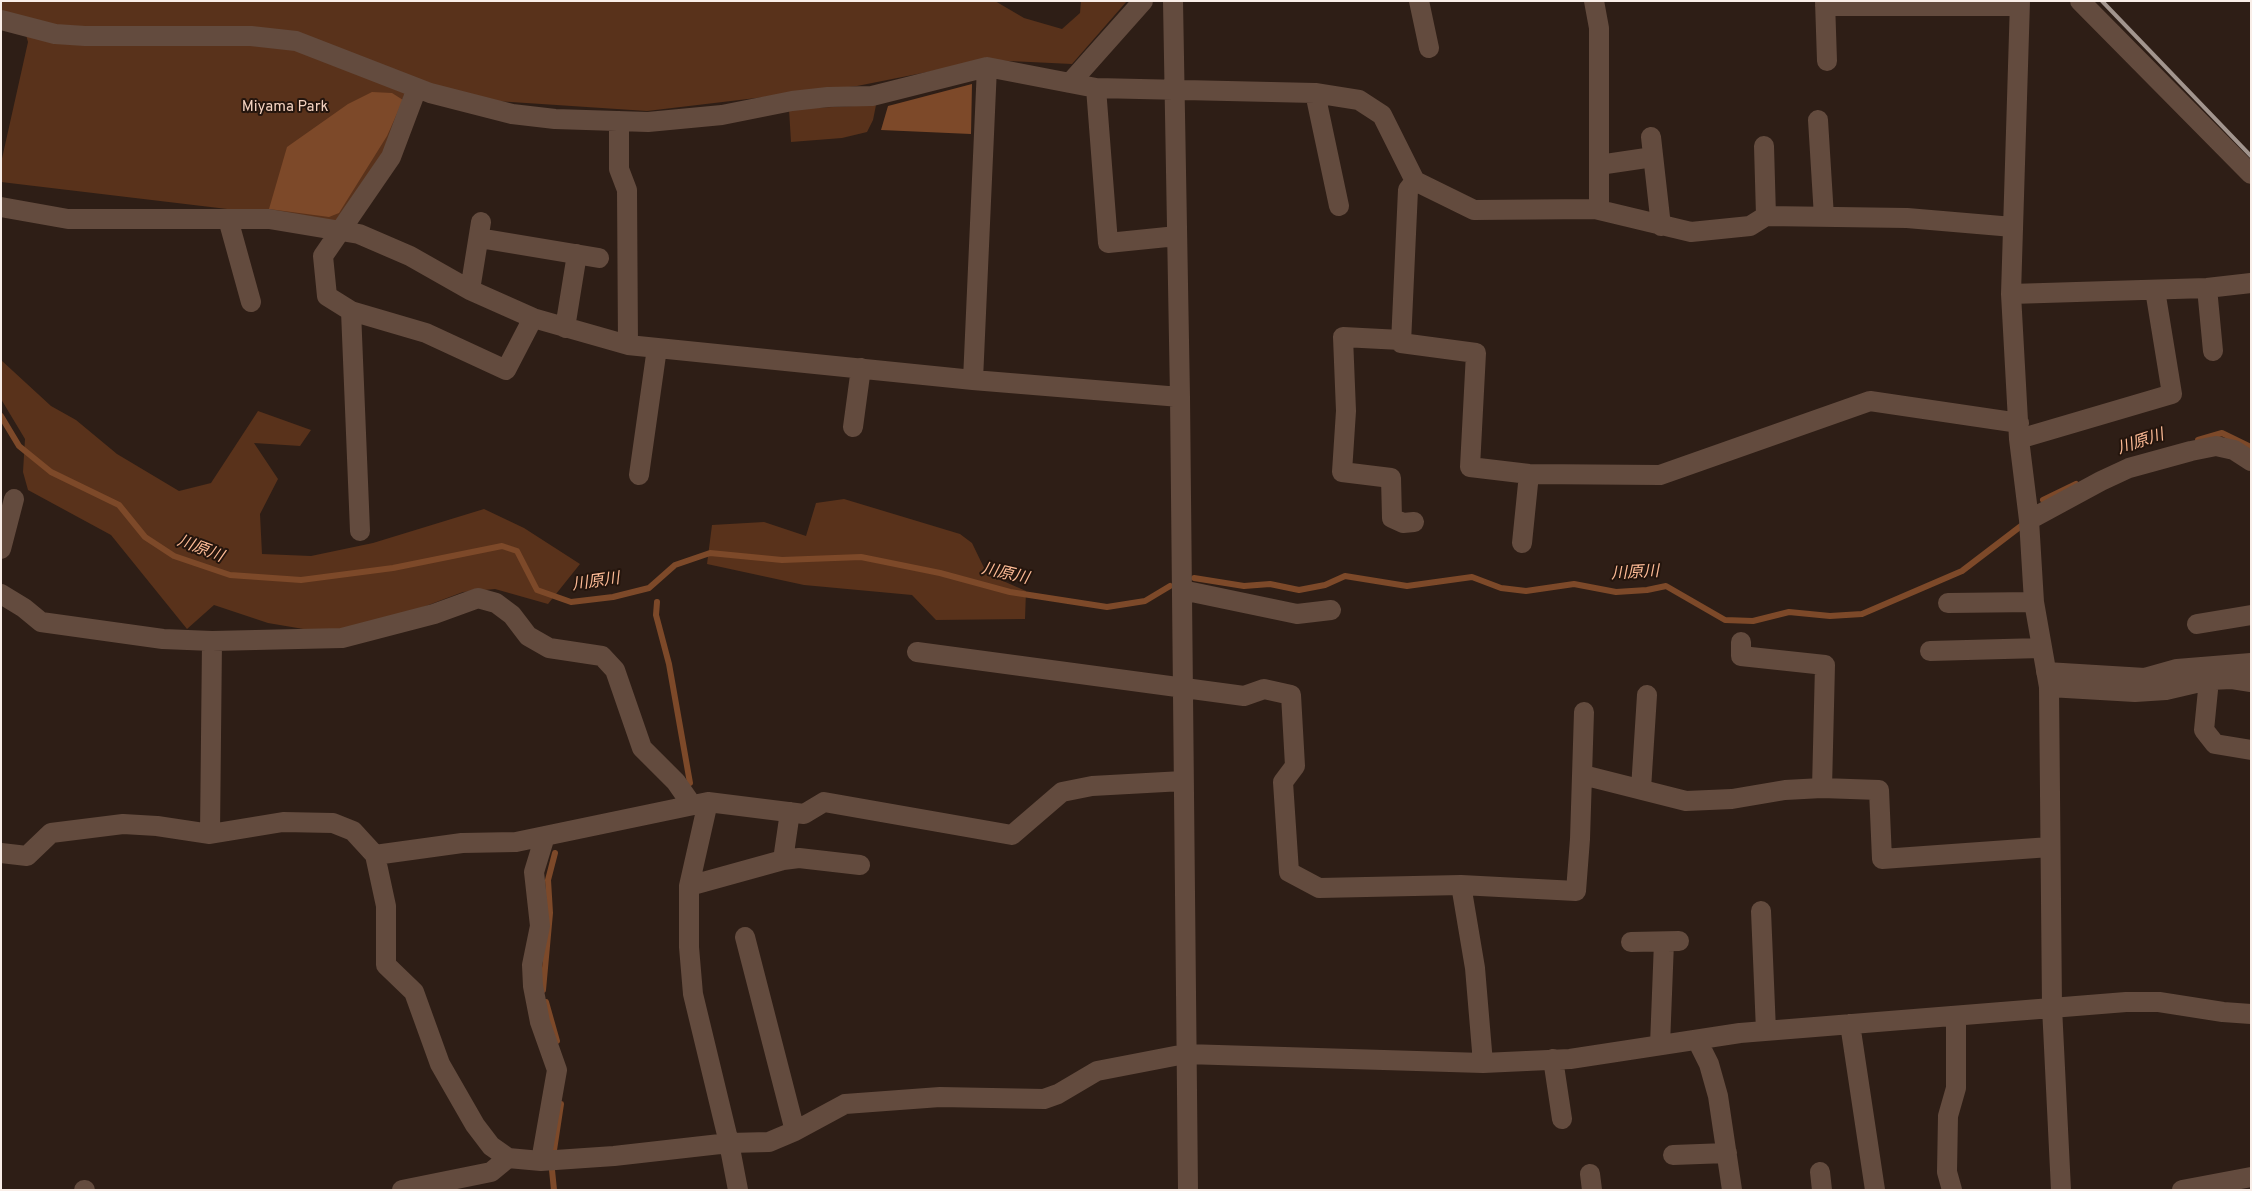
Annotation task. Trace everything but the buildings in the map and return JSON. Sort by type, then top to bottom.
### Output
[{"type":"street","points":[[1070,83],[1143,1]]},
{"type":"street","points":[[1173,1],[1180,397],[1185,1054],[1188,1190]]},
{"type":"street","points":[[1419,1],[1429,48]]},
{"type":"street","points":[[1594,1],[1599,28],[1599,210]]},
{"type":"street","points":[[2080,1],[2251,174]]},
{"type":"street","points":[[1827,61],[1825,4],[2020,4],[2011,294],[2019,431],[2029,520],[2034,602],[2047,679],[2052,1008],[2060,1190]]},
{"type":"street","points":[[1,20],[54,34],[85,36],[251,36],[296,41],[417,88],[512,114],[554,119],[648,122],[722,115],[767,104],[828,97],[872,96],[987,68],[1096,88],[1175,92],[1315,93],[1358,100],[1382,115],[1415,181],[1474,210],[1599,210],[1691,232],[1750,226],[1766,216],[1907,218],[2013,227]]},
{"type":"street","points":[[973,380],[987,68]]},
{"type":"street","points":[[417,88],[391,157],[324,256],[327,296],[351,312],[426,333],[506,370],[533,318]]},
{"type":"street","points":[[1096,88],[1108,243],[1177,236]]},
{"type":"street","points":[[1315,93],[1339,206]]},
{"type":"street","points":[[1818,120],[1824,217]]},
{"type":"street","points":[[619,121],[619,169],[627,190],[628,345]]},
{"type":"street","points":[[1651,137],[1661,226]]},
{"type":"street","points":[[1764,146],[1766,216]]},
{"type":"street","points":[[1598,165],[1653,157]]},
{"type":"street","points":[[1415,181],[1408,190],[1401,343],[1476,353],[1470,467],[1529,474],[1660,475],[1870,401],[2019,431],[2172,394],[2155,290]]},
{"type":"street","points":[[1,207],[68,219],[270,219],[358,234],[410,256],[470,290],[533,318],[628,345],[973,380],[1180,397]]},
{"type":"street","points":[[228,219],[251,302]]},
{"type":"street","points":[[470,290],[480,230],[599,258]]},
{"type":"street","points":[[565,328],[578,254]]},
{"type":"street","points":[[2011,294],[2207,288],[2251,283]]},
{"type":"street","points":[[2207,288],[2213,352]]},
{"type":"street","points":[[351,312],[360,531]]},
{"type":"street","points":[[1401,340],[1343,337],[1346,411],[1342,472],[1391,478],[1392,518],[1403,523],[1414,522]]},
{"type":"street","points":[[639,475],[657,348]]},
{"type":"street","points":[[853,427],[861,368]]},
{"type":"street","points":[[2029,520],[2101,480],[2129,468],[2191,451],[2216,446],[2234,450],[2251,461]]},
{"type":"street","points":[[1522,543],[1529,474]]},
{"type":"street","points":[[1,549],[14,499]]},
{"type":"street","points":[[1182,590],[1297,614],[1331,610]]},
{"type":"street","points":[[1,594],[24,608],[41,622],[163,639],[212,640],[342,638],[434,614],[478,598],[496,603],[512,615],[528,636],[549,648],[602,656],[616,670],[642,748],[700,804]]},
{"type":"street","points":[[1948,604],[2034,602]]},
{"type":"street","points":[[2198,624],[2251,615]]},
{"type":"street","points":[[210,834],[212,640]]},
{"type":"street","points":[[1741,642],[1741,656],[1825,666],[1822,788]]},
{"type":"street","points":[[1930,651],[2041,648]]},
{"type":"street","points":[[917,652],[1244,696],[1264,689],[1291,695],[1295,766],[1283,782],[1289,872],[1319,888],[1460,885],[1576,891],[1583,775],[1584,712]]},
{"type":"street","points":[[2047,679],[2145,678],[2177,669],[2251,663]]},
{"type":"street","points":[[2047,679],[2135,692],[2166,690],[2209,680],[2232,679],[2251,682]]},
{"type":"street","points":[[2209,680],[2204,730],[2215,744],[2251,750]]},
{"type":"street","points":[[1641,789],[1654,717],[1647,695]]},
{"type":"street","points":[[1583,775],[1686,801],[1732,799],[1785,790],[1822,788],[1879,790],[1882,859],[2050,847]]},
{"type":"street","points":[[375,855],[462,843],[516,842],[700,804],[804,814],[824,802],[1012,835],[1062,792],[1092,786],[1183,781]]},
{"type":"street","points":[[700,804],[689,886],[689,947],[693,994],[729,1143],[738,1190]]},
{"type":"street","points":[[783,860],[790,812]]},
{"type":"street","points":[[1,853],[26,856],[51,833],[123,824],[157,826],[210,834],[283,822],[333,823],[353,832],[375,855],[386,906],[386,965],[414,992],[440,1064],[475,1125],[491,1146],[508,1158],[548,1160],[729,1143],[769,1142],[795,1131],[844,1104],[940,1097],[1044,1099],[1058,1094],[1097,1071],[1185,1054],[1483,1063],[1553,1059],[1766,1031],[2126,1002],[2159,1002],[2223,1012],[2251,1014]]},
{"type":"street","points":[[545,836],[534,872],[540,926],[532,972],[540,1022],[557,1070],[548,1160]]},
{"type":"street","points":[[689,886],[783,860],[800,858],[860,865]]},
{"type":"street","points":[[1460,885],[1475,968],[1483,1063]]},
{"type":"street","points":[[1762,911],[1766,1031]]},
{"type":"street","points":[[745,937],[795,1131]]},
{"type":"street","points":[[1631,942],[1672,941],[1660,1045]]},
{"type":"street","points":[[1952,1190],[1948,1172],[1948,1116],[1956,1088],[1956,1016]]},
{"type":"street","points":[[1850,1024],[1875,1190]]},
{"type":"street","points":[[1697,1040],[1710,1064],[1718,1096],[1732,1190]]},
{"type":"street","points":[[1553,1059],[1562,1118]]},
{"type":"street","points":[[1673,1155],[1727,1153]]},
{"type":"street","points":[[402,1190],[491,1172],[508,1158]]},
{"type":"street","points":[[2182,1190],[2251,1177]]},
{"type":"green space","name":"Miyama Park","points":[[1,1],[995,1],[1024,18],[1062,29],[1080,13],[1081,1],[1127,1],[1072,64],[988,60],[857,86],[647,111],[496,101],[408,83],[385,151],[336,222],[1,182],[1,163],[28,42],[22,21],[1,12]]},
{"type":"green space","points":[[876,105],[873,120],[867,132],[842,138],[791,142],[789,109]]},
{"type":"green space","points":[[1,360],[51,406],[76,420],[117,454],[179,491],[211,483],[258,411],[311,430],[300,446],[254,443],[278,479],[260,514],[262,554],[311,556],[373,543],[484,509],[524,528],[580,564],[548,604],[495,589],[463,592],[386,621],[327,633],[268,623],[214,605],[187,629],[111,535],[28,490],[23,472],[25,439],[1,399]]},
{"type":"green space","points":[[844,499],[960,534],[972,543],[987,574],[1026,591],[1025,619],[936,620],[912,595],[804,585],[707,564],[712,525],[764,522],[806,536],[816,503]]},
{"type":"shaded area","points":[[972,84],[971,134],[881,130],[888,106]]},
{"type":"shaded area","points":[[372,92],[392,93],[403,100],[387,136],[339,213],[329,217],[269,209],[287,147],[348,104]]},
{"type":"waterway","name":"川原川","points":[[1,416],[19,446],[51,472],[119,505],[145,537],[174,556],[230,575],[301,580],[393,568],[502,546],[517,551],[537,590],[571,602],[613,597],[649,588],[675,565],[710,553],[782,560],[861,557],[940,573],[1010,592],[1107,607],[1145,601],[1170,586]]},
{"type":"waterway","name":"川原川","points":[[2198,440],[2222,433],[2251,447]]},
{"type":"waterway","name":"川原川","points":[[2043,500],[2076,484]]},
{"type":"waterway","name":"川原川","points":[[1194,578],[1244,586],[1270,584],[1299,590],[1325,585],[1345,576],[1407,586],[1472,577],[1501,588],[1526,591],[1574,584],[1616,592],[1647,590],[1666,586],[1725,620],[1753,621],[1789,612],[1830,616],[1862,614],[1962,571],[2021,526]]},
{"type":"waterway","points":[[657,602],[656,615],[669,664],[690,783]]},
{"type":"waterway","points":[[543,990],[550,913],[548,880],[555,853]]},
{"type":"waterway","points":[[546,1002],[557,1041]]},
{"type":"waterway","points":[[554,1190],[552,1170],[561,1104]]},
{"type":"railway","points":[[2102,1],[2251,156]]}]
